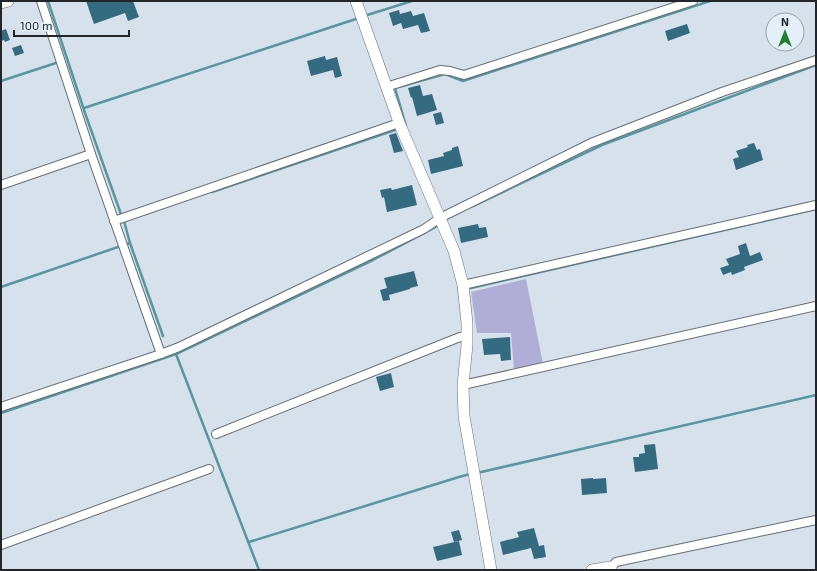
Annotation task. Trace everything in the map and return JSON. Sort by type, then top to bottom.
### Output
[{"type":"street","points":[[1,3],[8,1]]},
{"type":"street","points":[[41,1],[91,154],[120,219],[161,354]]},
{"type":"street","points":[[356,1],[401,126],[454,251],[462,285],[468,323],[463,386],[464,416],[491,570]]},
{"type":"street","points":[[386,87],[440,70],[464,75],[693,1]]},
{"type":"street","points":[[1,407],[179,347],[441,221],[590,142],[722,92],[816,60]]},
{"type":"street","points":[[120,219],[401,126]]},
{"type":"street","points":[[1,185],[91,154]]},
{"type":"street","points":[[462,285],[816,205]]},
{"type":"street","points":[[463,386],[816,306]]},
{"type":"street","points":[[216,434],[460,337],[467,336]]},
{"type":"street","points":[[1,545],[209,469]]},
{"type":"street","points":[[592,570],[611,568],[616,562],[816,520]]},
{"type":"shaded area","points":[[526,279],[543,364],[514,370],[511,333],[477,333],[471,292]]},
{"type":"building","points":[[86,1],[133,1],[139,17],[128,21],[125,13],[94,24]]},
{"type":"building","points":[[399,10],[400,14],[411,11],[413,16],[424,13],[430,31],[421,33],[418,25],[403,29],[401,23],[393,26],[389,13]]},
{"type":"building","points":[[687,24],[690,33],[668,41],[665,31]]},
{"type":"building","points":[[6,29],[10,40],[5,42],[4,40],[1,41],[1,31]]},
{"type":"building","points":[[21,45],[24,53],[15,56],[12,48]]},
{"type":"building","points":[[325,56],[326,60],[337,57],[342,76],[335,78],[333,70],[311,76],[307,61]]},
{"type":"building","points":[[420,85],[423,96],[432,94],[437,110],[417,116],[408,88]]},
{"type":"building","points":[[441,112],[444,123],[436,125],[433,114]]},
{"type":"building","points":[[396,133],[403,151],[394,153],[389,135]]},
{"type":"building","points":[[754,143],[757,150],[760,149],[763,160],[736,170],[733,159],[739,157],[736,151],[748,147],[747,145]]},
{"type":"building","points":[[458,146],[463,166],[431,174],[428,160],[444,156],[443,153]]},
{"type":"building","points":[[412,185],[417,205],[387,212],[384,197],[382,198],[380,190],[391,188],[392,190]]},
{"type":"building","points":[[478,224],[479,228],[486,227],[488,237],[461,243],[458,228]]},
{"type":"building","points":[[746,243],[750,256],[760,252],[763,260],[744,267],[745,270],[732,275],[731,272],[723,275],[720,268],[729,265],[726,259],[740,254],[738,246]]},
{"type":"building","points":[[414,271],[418,286],[389,295],[390,300],[383,301],[380,290],[387,288],[384,278]]},
{"type":"building","points":[[510,337],[511,360],[501,361],[500,354],[484,355],[482,339]]},
{"type":"building","points":[[391,373],[394,387],[380,391],[376,377]]},
{"type":"building","points":[[655,444],[658,469],[635,472],[633,457],[639,457],[639,454],[645,453],[644,445]]},
{"type":"building","points":[[606,478],[607,493],[582,495],[581,479]]},
{"type":"building","points":[[534,528],[539,546],[544,545],[546,557],[534,559],[531,548],[503,555],[500,542],[519,537],[517,532]]},
{"type":"building","points":[[459,530],[462,540],[454,542],[451,532]]},
{"type":"building","points":[[459,541],[462,555],[437,561],[433,547]]},
{"type":"waterway","points":[[48,1],[85,113],[122,217]]},
{"type":"waterway","points":[[364,16],[412,1]]},
{"type":"waterway","points":[[405,126],[395,88],[445,74],[463,81],[710,1]]},
{"type":"waterway","points":[[84,108],[359,18]]},
{"type":"waterway","points":[[1,81],[56,63]]},
{"type":"waterway","points":[[473,206],[602,145],[816,65]]},
{"type":"waterway","points":[[212,192],[398,129]]},
{"type":"waterway","points":[[471,288],[816,209]]},
{"type":"waterway","points":[[125,221],[130,243],[127,244]]},
{"type":"waterway","points":[[1,413],[176,354],[373,260],[439,225]]},
{"type":"waterway","points":[[130,243],[163,336]]},
{"type":"waterway","points":[[1,287],[118,247]]},
{"type":"waterway","points":[[176,354],[259,570]]},
{"type":"waterway","points":[[477,473],[816,395]]},
{"type":"waterway","points":[[249,542],[470,474]]}]
